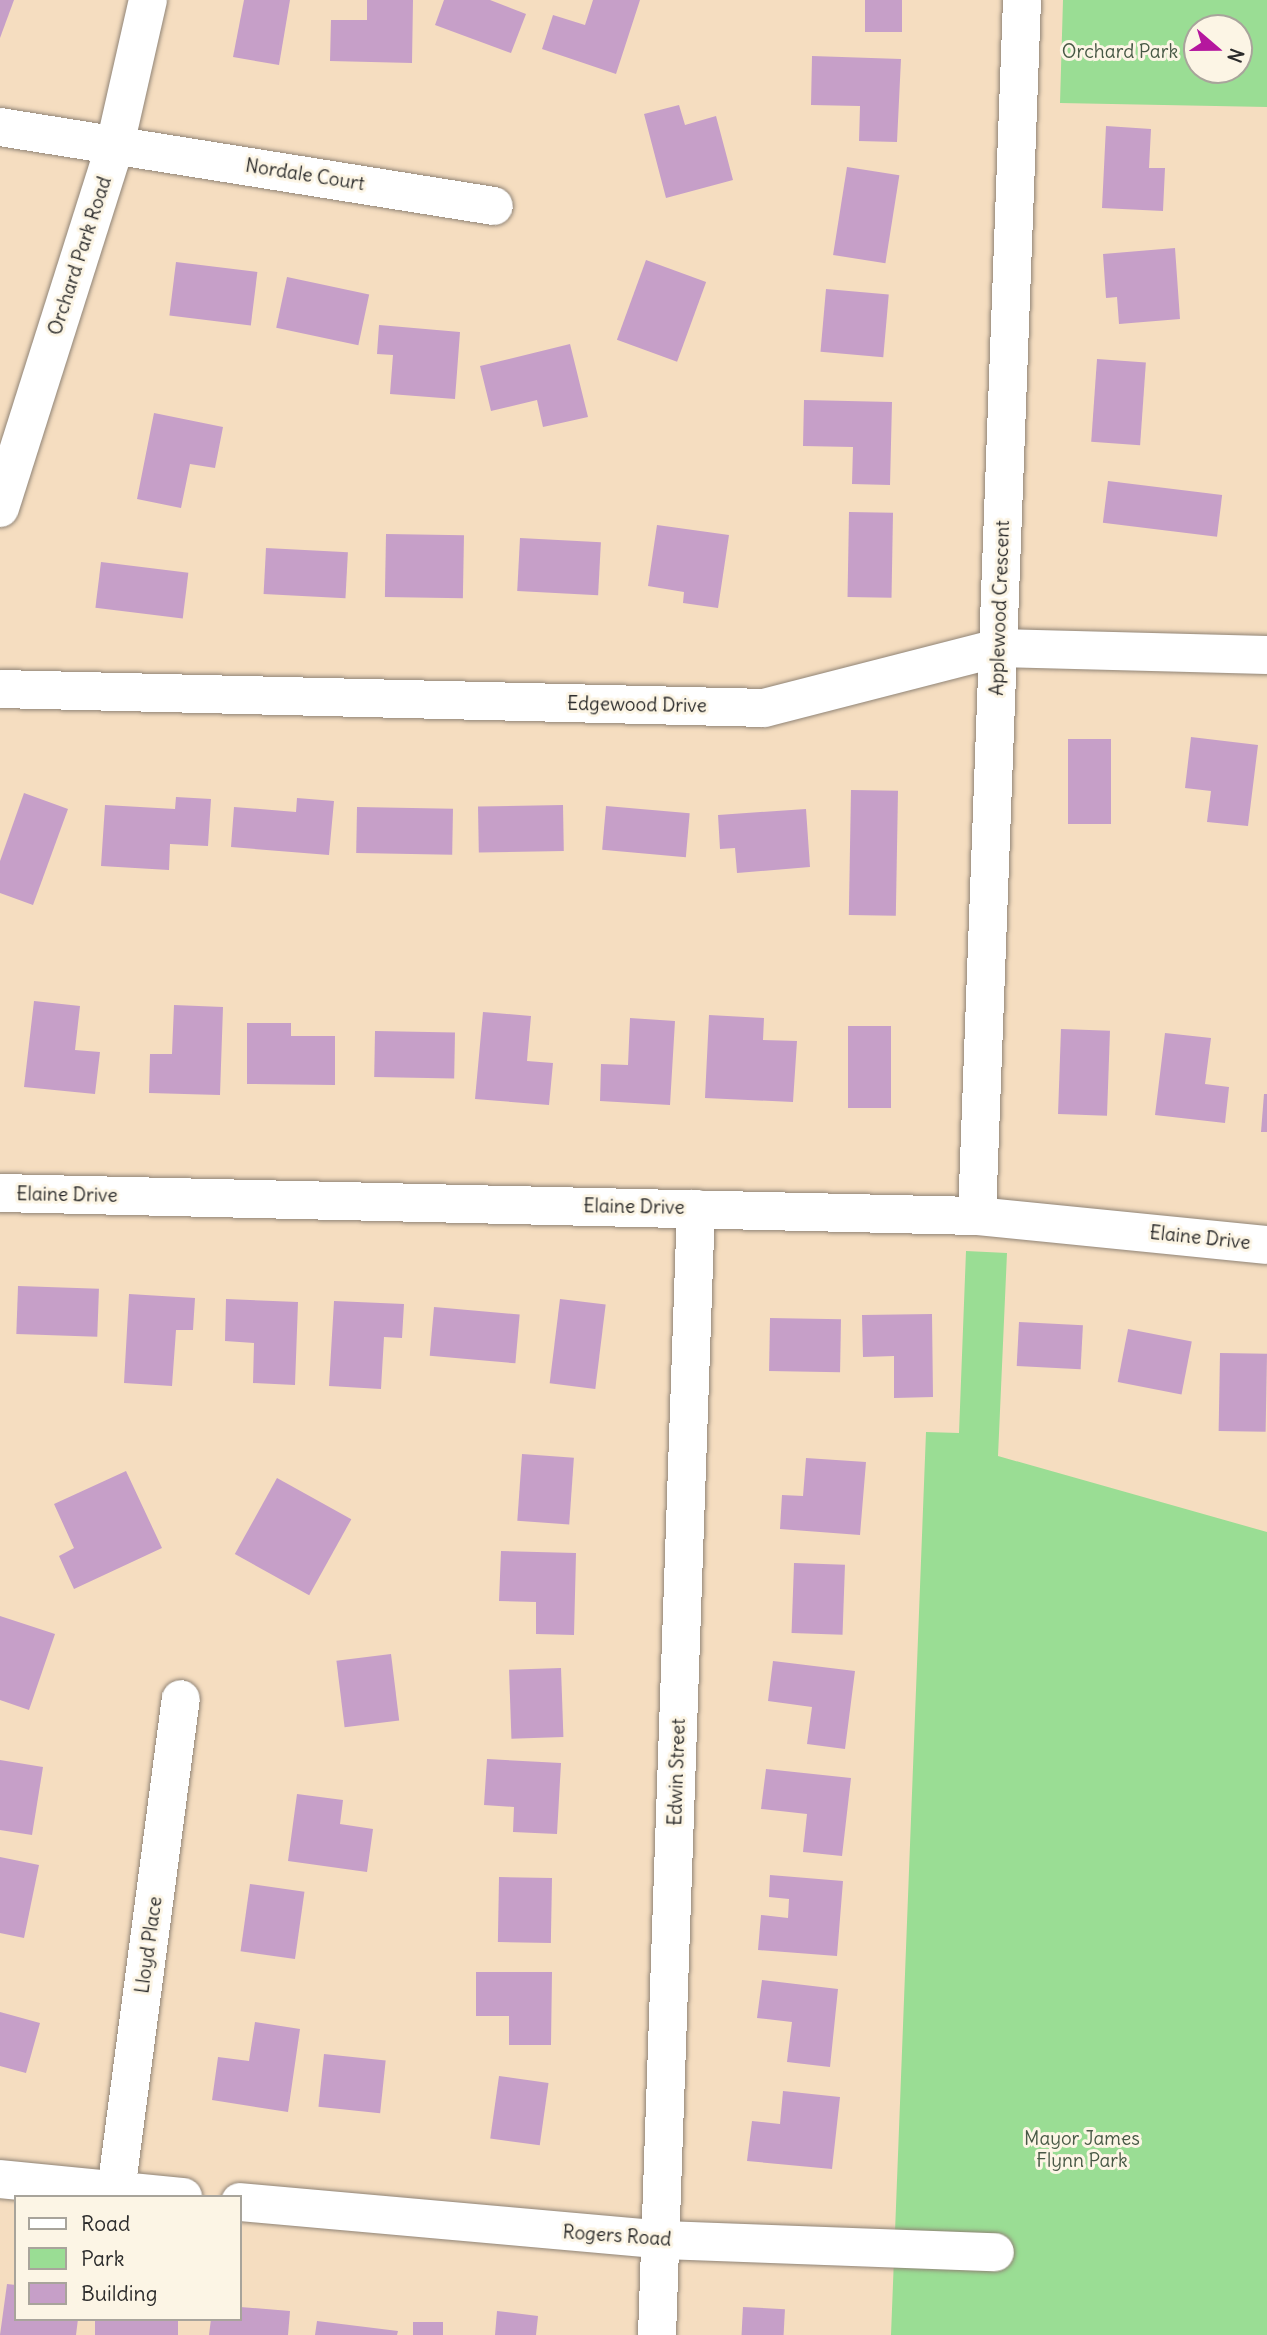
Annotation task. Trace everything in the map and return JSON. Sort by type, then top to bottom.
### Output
[{"type":"street","name":"Orchard Park Road","points":[[0,508],[116,145],[148,0]]},
{"type":"street","name":"Applewood Crescent","points":[[977,1216],[1022,0]]},
{"type":"street","name":"Nordale Court","points":[[0,127],[494,206]]},
{"type":"street","name":"Edgewood Drive","points":[[0,689],[764,709],[998,648],[1267,655]]},
{"type":"street","name":"Elaine Drive","points":[[0,1194],[977,1216],[1267,1245]]},
{"type":"street","name":"Edwin Street","points":[[657,2335],[696,1209]]},
{"type":"street","name":"Lloyd Place","points":[[116,2190],[181,1699]]},
{"type":"street","points":[[0,2179],[164,2195]]},
{"type":"street","name":"Rogers Road","points":[[242,2202],[662,2240],[995,2252]]},
{"type":"green space","name":"Orchard Park","points":[[1063,0],[1267,0],[1267,107],[1060,103]]},
{"type":"green space","name":"Mayor James Flynn Park","points":[[966,1251],[1007,1253],[998,1456],[1267,1532],[1267,2335],[891,2335],[926,1432],[959,1433]]},
{"type":"building","points":[[0,0],[14,0],[0,38]]},
{"type":"building","points":[[244,0],[290,0],[279,65],[233,57]]},
{"type":"building","points":[[367,0],[413,0],[412,63],[330,61],[331,20],[367,20]]},
{"type":"building","points":[[444,0],[490,0],[526,14],[511,53],[435,25]]},
{"type":"building","points":[[593,0],[640,0],[616,74],[542,49],[553,15],[585,25]]},
{"type":"building","points":[[865,0],[902,0],[902,32],[865,32]]},
{"type":"building","points":[[812,56],[901,59],[897,142],[859,141],[860,106],[811,105]]},
{"type":"building","points":[[679,105],[685,125],[716,116],[733,180],[666,198],[644,114]]},
{"type":"building","points":[[1106,126],[1151,129],[1149,168],[1165,168],[1163,211],[1102,208]]},
{"type":"building","points":[[847,167],[899,175],[885,263],[833,255]]},
{"type":"building","points":[[1175,248],[1180,319],[1119,324],[1117,297],[1106,298],[1103,254]]},
{"type":"building","points":[[646,260],[706,282],[677,362],[617,340]]},
{"type":"building","points":[[176,262],[257,272],[251,326],[169,316]]},
{"type":"building","points":[[287,277],[369,294],[358,345],[276,328]]},
{"type":"building","points":[[826,289],[889,294],[883,357],[821,352]]},
{"type":"building","points":[[379,325],[460,332],[455,399],[390,394],[393,355],[377,354]]},
{"type":"building","points":[[570,344],[588,417],[543,427],[537,400],[491,411],[480,366]]},
{"type":"building","points":[[1097,359],[1146,362],[1140,445],[1091,442]]},
{"type":"building","points":[[804,400],[892,402],[890,485],[852,484],[853,447],[803,446]]},
{"type":"building","points":[[154,413],[223,427],[215,468],[190,464],[181,508],[137,499]]},
{"type":"building","points":[[1108,481],[1222,495],[1217,537],[1103,523]]},
{"type":"building","points":[[849,512],[893,513],[892,598],[848,597]]},
{"type":"building","points":[[657,525],[729,535],[718,608],[683,603],[684,592],[648,586]]},
{"type":"building","points":[[386,534],[464,535],[463,598],[385,597]]},
{"type":"building","points":[[520,538],[601,542],[598,595],[517,591]]},
{"type":"building","points":[[266,548],[348,552],[345,598],[264,594]]},
{"type":"building","points":[[101,562],[188,573],[183,618],[95,608]]},
{"type":"building","points":[[1191,737],[1258,745],[1248,826],[1207,822],[1211,791],[1185,788]]},
{"type":"building","points":[[1068,739],[1111,739],[1111,824],[1068,824]]},
{"type":"building","points":[[851,790],[898,791],[896,916],[849,915]]},
{"type":"building","points":[[24,793],[68,809],[33,905],[0,893],[0,861]]},
{"type":"building","points":[[176,797],[211,799],[208,846],[170,844],[169,870],[101,866],[105,805],[175,809]]},
{"type":"building","points":[[297,798],[334,801],[329,855],[231,847],[234,807],[296,812]]},
{"type":"building","points":[[563,805],[564,851],[479,852],[478,806]]},
{"type":"building","points":[[606,806],[690,813],[686,857],[602,850]]},
{"type":"building","points":[[357,807],[453,809],[452,855],[356,853]]},
{"type":"building","points":[[806,809],[810,867],[737,873],[735,848],[720,849],[718,815]]},
{"type":"building","points":[[34,1001],[80,1006],[75,1050],[100,1052],[95,1094],[24,1087]]},
{"type":"building","points":[[174,1005],[223,1007],[220,1095],[149,1093],[150,1054],[172,1054]]},
{"type":"building","points":[[483,1012],[531,1016],[527,1061],[553,1063],[549,1105],[475,1099]]},
{"type":"building","points":[[709,1015],[764,1018],[763,1040],[797,1041],[793,1102],[705,1098]]},
{"type":"building","points":[[630,1018],[675,1021],[670,1105],[600,1101],[601,1064],[628,1065]]},
{"type":"building","points":[[247,1023],[291,1023],[291,1036],[335,1036],[335,1085],[247,1084]]},
{"type":"building","points":[[848,1026],[891,1026],[891,1108],[848,1108]]},
{"type":"building","points":[[1061,1029],[1110,1031],[1107,1116],[1058,1114]]},
{"type":"building","points":[[375,1031],[455,1032],[454,1078],[374,1077]]},
{"type":"building","points":[[1165,1033],[1211,1038],[1205,1084],[1229,1087],[1225,1123],[1155,1115]]},
{"type":"building","points":[[1264,1094],[1267,1094],[1267,1132],[1261,1132]]},
{"type":"building","points":[[18,1286],[99,1289],[97,1337],[16,1334]]},
{"type":"building","points":[[129,1294],[195,1298],[193,1330],[176,1330],[172,1386],[124,1383]]},
{"type":"building","points":[[226,1299],[298,1302],[295,1385],[253,1383],[254,1343],[225,1341]]},
{"type":"building","points":[[560,1299],[606,1305],[595,1389],[550,1383]]},
{"type":"building","points":[[334,1301],[404,1304],[402,1338],[384,1337],[381,1389],[329,1386]]},
{"type":"building","points":[[434,1307],[520,1314],[515,1363],[430,1356]]},
{"type":"building","points":[[932,1314],[933,1397],[894,1398],[894,1356],[863,1357],[862,1315]]},
{"type":"building","points":[[770,1318],[841,1319],[840,1372],[769,1371]]},
{"type":"building","points":[[1019,1322],[1083,1325],[1081,1369],[1017,1366]]},
{"type":"building","points":[[1128,1329],[1192,1341],[1182,1394],[1118,1382]]},
{"type":"building","points":[[1220,1353],[1267,1354],[1266,1432],[1219,1431]]},
{"type":"building","points":[[522,1454],[574,1458],[569,1524],[517,1521]]},
{"type":"building","points":[[806,1458],[866,1462],[860,1535],[780,1529],[782,1495],[803,1496]]},
{"type":"building","points":[[126,1471],[162,1548],[74,1589],[59,1556],[74,1548],[54,1504]]},
{"type":"building","points":[[277,1478],[351,1519],[309,1595],[235,1554]]},
{"type":"building","points":[[501,1551],[576,1553],[574,1635],[536,1634],[536,1602],[499,1601]]},
{"type":"building","points":[[794,1563],[845,1565],[843,1635],[792,1633]]},
{"type":"building","points":[[0,1616],[55,1634],[29,1710],[0,1700]]},
{"type":"building","points":[[391,1654],[399,1721],[345,1727],[336,1661]]},
{"type":"building","points":[[773,1661],[855,1671],[845,1749],[807,1744],[812,1707],[768,1701]]},
{"type":"building","points":[[561,1668],[563,1737],[511,1739],[509,1670]]},
{"type":"building","points":[[487,1759],[561,1763],[557,1834],[513,1832],[514,1807],[484,1805]]},
{"type":"building","points":[[0,1760],[43,1767],[32,1835],[0,1830]]},
{"type":"building","points":[[766,1769],[851,1778],[842,1856],[803,1852],[807,1814],[761,1809]]},
{"type":"building","points":[[297,1794],[343,1800],[340,1824],[373,1829],[367,1872],[288,1861]]},
{"type":"building","points":[[0,1857],[39,1865],[24,1938],[0,1933]]},
{"type":"building","points":[[770,1875],[843,1881],[837,1956],[758,1950],[761,1915],[788,1918],[789,1899],[769,1897]]},
{"type":"building","points":[[499,1877],[552,1878],[551,1943],[498,1942]]},
{"type":"building","points":[[250,1884],[304,1892],[295,1959],[241,1951]]},
{"type":"building","points":[[476,1972],[552,1972],[551,2045],[509,2045],[509,2016],[476,2016]]},
{"type":"building","points":[[762,1980],[838,1989],[830,2067],[787,2062],[792,2022],[757,2018]]},
{"type":"building","points":[[0,2012],[40,2023],[26,2073],[0,2066]]},
{"type":"building","points":[[255,2022],[300,2029],[288,2112],[212,2100],[218,2057],[249,2061]]},
{"type":"building","points":[[324,2054],[386,2060],[380,2113],[318,2107]]},
{"type":"building","points":[[499,2076],[549,2083],[540,2145],[490,2138]]},
{"type":"building","points":[[783,2091],[840,2097],[832,2169],[747,2161],[752,2121],[780,2124]]},
{"type":"building","points":[[7,2284],[14,2285],[14,2321],[78,2321],[76,2335],[0,2335]]},
{"type":"building","points":[[242,2307],[290,2311],[288,2335],[209,2335],[211,2321],[242,2321]]},
{"type":"building","points":[[743,2307],[785,2309],[784,2335],[742,2335]]},
{"type":"building","points":[[497,2311],[538,2316],[536,2335],[495,2335]]},
{"type":"building","points":[[95,2321],[178,2321],[178,2335],[95,2335]]},
{"type":"building","points":[[317,2321],[398,2331],[397,2335],[315,2335]]},
{"type":"building","points":[[413,2322],[443,2322],[443,2335],[413,2335]]}]
